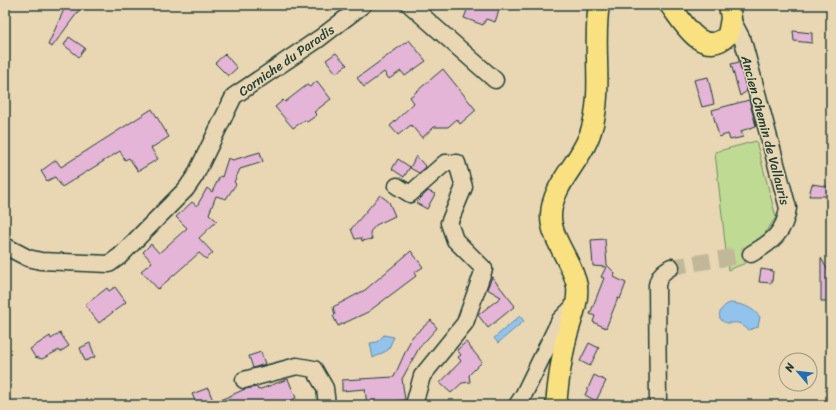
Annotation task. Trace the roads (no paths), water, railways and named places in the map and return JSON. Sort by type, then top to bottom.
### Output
[{"type":"main road","points":[[556,405],[558,375],[576,304],[577,287],[574,275],[555,233],[551,216],[554,200],[582,152],[595,116],[599,5]]},
{"type":"main road","points":[[670,5],[695,37],[710,44],[717,44],[728,35],[730,11]]},
{"type":"street","name":"Corniche du Paradis","points":[[5,246],[28,258],[41,261],[109,264],[120,256],[186,189],[195,176],[234,96],[320,38],[363,5]]},
{"type":"street","points":[[410,5],[495,80]]},
{"type":"street","name":"Ancien Chemin de Vallauris","points":[[730,11],[743,42],[788,208],[787,219],[775,239],[752,254]]},
{"type":"street","points":[[397,186],[410,194],[445,163],[457,164],[464,187],[449,223],[455,240],[484,269],[465,323],[422,376],[414,405]]},
{"type":"street","points":[[658,405],[657,285],[659,276],[663,271],[671,267]]},
{"type":"street","points":[[517,405],[523,396],[560,320],[576,304]]},
{"type":"street","points":[[244,380],[297,366],[314,369],[325,388],[327,405]]},
{"type":"water","points":[[730,303],[743,305],[754,311],[760,317],[758,327],[749,330],[739,324],[724,322],[721,320],[721,311]]},
{"type":"water","points":[[520,316],[524,321],[498,343],[494,338]]},
{"type":"water","points":[[384,335],[394,337],[388,350],[373,358],[370,343],[377,342]]},
{"type":"tunnel","points":[[671,267],[751,254]]}]
